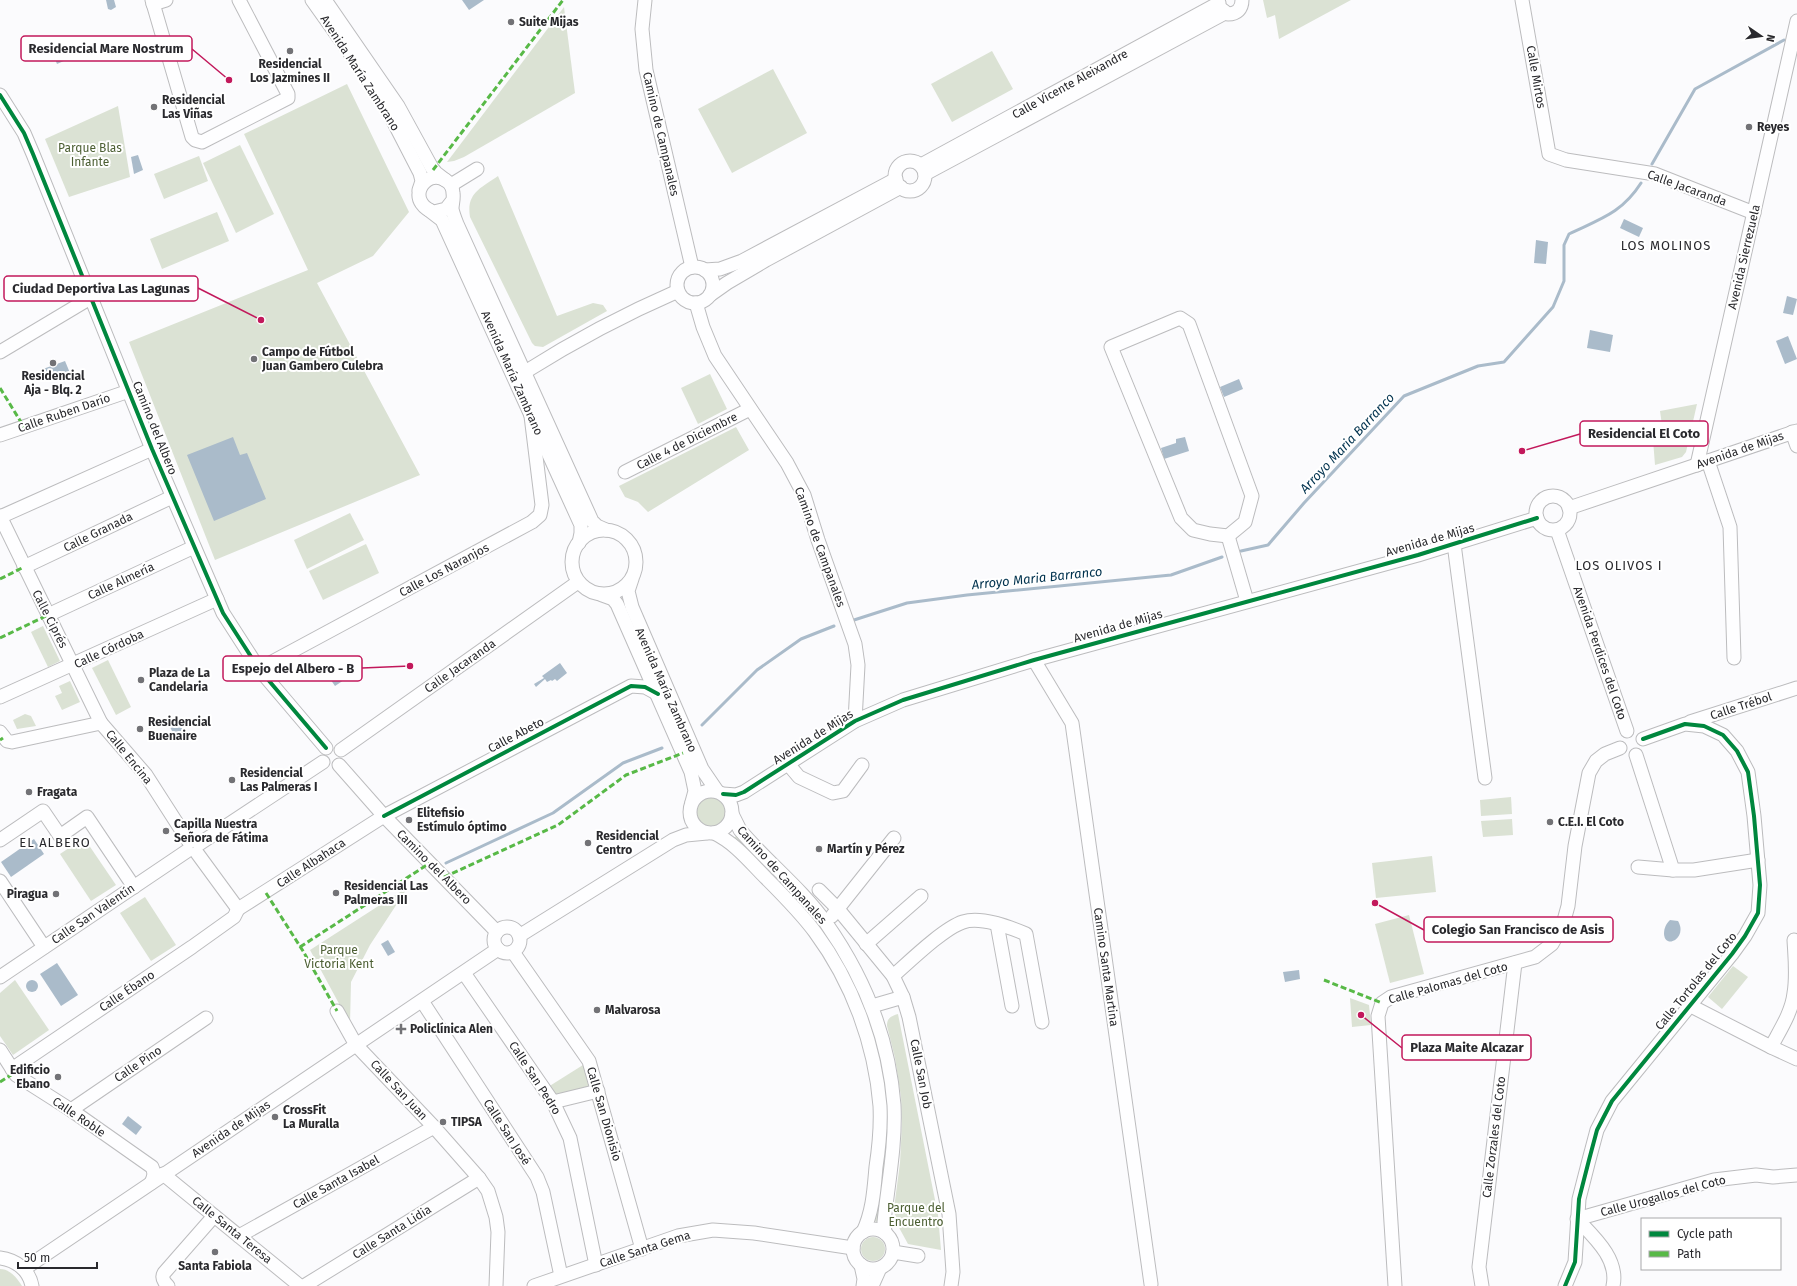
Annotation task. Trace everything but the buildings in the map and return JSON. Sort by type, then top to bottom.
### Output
[{"type":"street","points":[[166,0],[153,2],[192,137],[198,141],[206,141],[288,98],[284,86],[239,0]]},
{"type":"street","name":"Avenida María Zambrano","points":[[312,0],[354,59],[388,111],[420,174],[422,181],[419,191]]},
{"type":"street","name":"Avenida María Zambrano","points":[[325,0],[398,106],[432,168],[448,182]]},
{"type":"street","name":"Camino de Campanales","points":[[645,0],[642,29],[646,70],[692,267]]},
{"type":"street","name":"Calle Vicente Aleixandre","points":[[898,183],[908,191],[918,189],[924,182],[923,170],[1221,5],[1232,14],[1238,11],[1242,5],[1242,0]]},
{"type":"street","name":"Calle Mirtos","points":[[1522,0],[1549,154]]},
{"type":"street","name":"Avenida Sierrezuela","points":[[1702,463],[1754,213],[1797,21]]},
{"type":"street","name":"Camino del Albero","points":[[0,95],[24,133],[92,297],[152,449],[217,599],[231,627],[259,669],[326,748]]},
{"type":"street","name":"Calle Jacaranda","points":[[1549,154],[1566,160],[1655,174],[1754,213]]},
{"type":"street","points":[[898,183],[897,168],[905,162],[916,162],[923,170]]},
{"type":"street","points":[[448,182],[477,169]]},
{"type":"street","points":[[437,177],[448,182],[454,194],[453,200],[446,209],[434,212],[429,210],[420,202],[419,191],[421,186],[429,179],[437,177]]},
{"type":"street","points":[[898,183],[727,283],[702,302],[696,303],[685,300],[678,291],[678,279],[686,269],[692,267],[698,267],[706,270],[720,268],[742,261],[898,183]]},
{"type":"street","name":"Avenida María Zambrano","points":[[453,200],[452,209],[457,224],[592,521],[597,526],[606,530]]},
{"type":"street","name":"Avenida María Zambrano","points":[[429,210],[438,216],[446,229],[532,416],[581,525],[579,543]]},
{"type":"street","points":[[706,270],[712,278],[713,284],[710,295]]},
{"type":"street","points":[[525,372],[558,351],[604,326],[678,291]]},
{"type":"street","points":[[0,352],[92,297]]},
{"type":"street","name":"Camino de Campanales","points":[[696,303],[703,327],[715,356],[787,463],[804,495],[818,540],[855,644],[858,666],[855,721]]},
{"type":"street","points":[[1180,318],[1189,324],[1252,496],[1245,522],[1228,536],[1193,530],[1181,518],[1111,347],[1180,318]]},
{"type":"street","name":"Calle Ruben Darío","points":[[0,435],[129,392]]},
{"type":"street","name":"Calle 4 de Diciembre","points":[[625,472],[750,409]]},
{"type":"street","name":"Calle Los Naranjos","points":[[259,669],[532,522],[540,515],[542,505],[532,416]]},
{"type":"street","points":[[1795,432],[1797,446]]},
{"type":"street","name":"Avenida de Mijas","points":[[1569,508],[1795,432]]},
{"type":"street","points":[[0,517],[152,449]]},
{"type":"street","points":[[1702,463],[1730,527],[1734,658]]},
{"type":"street","points":[[1553,496],[1562,499],[1569,508],[1568,521],[1557,530],[1548,530],[1542,527],[1537,518],[1538,507],[1541,501],[1546,498],[1553,496]]},
{"type":"street","name":"Calle Granada","points":[[24,567],[172,497]]},
{"type":"street","name":"Calle Ciprés","points":[[0,517],[101,723]]},
{"type":"street","name":"Avenida de Mijas","points":[[720,793],[736,795],[744,792],[855,721],[903,700],[1034,660],[1454,544],[1537,518]]},
{"type":"street","points":[[606,530],[617,533],[626,539],[633,548],[636,558],[636,569],[632,579],[619,591],[602,595],[593,592],[578,582],[573,571],[572,561],[574,552],[579,543],[586,536],[596,531],[606,530]]},
{"type":"street","name":"Avenida Perdices del Coto","points":[[1557,530],[1627,732]]},
{"type":"street","points":[[1228,536],[1247,601]]},
{"type":"street","points":[[1454,544],[1485,778]]},
{"type":"street","name":"Calle Almería","points":[[48,615],[194,547]]},
{"type":"street","name":"Avenida María Zambrano","points":[[632,579],[628,591],[632,607],[702,769],[720,793]]},
{"type":"street","name":"Calle Jacaranda","points":[[341,750],[578,582]]},
{"type":"street","name":"Avenida María Zambrano","points":[[602,595],[613,599],[617,604],[658,694],[691,772],[695,791],[691,806]]},
{"type":"street","name":"Calle Córdoba","points":[[0,697],[217,599]]},
{"type":"street","name":"Camino Santa Martina","points":[[1034,660],[1072,723],[1151,1284]]},
{"type":"street","name":"Calle Abeto","points":[[384,816],[631,686],[645,687],[658,694]]},
{"type":"street","name":"Calle Trébol","points":[[1685,724],[1797,688]]},
{"type":"street","name":"Calle Encina","points":[[0,732],[7,741],[12,742],[101,723],[146,775],[193,847],[238,910]]},
{"type":"street","name":"Calle Tortolas del Coto","points":[[1565,1286],[1575,1262],[1579,1199],[1597,1130],[1612,1101],[1732,954],[1745,936],[1758,913],[1760,885],[1748,772],[1737,751],[1723,735],[1704,726],[1685,724],[1643,739]]},
{"type":"street","points":[[1635,731],[1643,739],[1643,748],[1636,755],[1625,754],[1620,748],[1619,740],[1624,733],[1635,731]]},
{"type":"street","points":[[334,746],[341,750],[343,759],[336,767],[329,767],[323,762],[322,756],[326,748],[334,746]]},
{"type":"street","name":"Calle Palomas del Coto","points":[[1395,1286],[1378,1016],[1382,1003],[1391,997],[1535,957],[1552,944],[1559,934],[1568,906],[1575,846],[1589,773],[1596,761],[1605,754],[1620,748]]},
{"type":"street","points":[[1636,755],[1673,870]]},
{"type":"street","name":"Calle San Valentín","points":[[0,977],[193,847],[323,762]]},
{"type":"street","points":[[788,764],[799,777],[833,793],[843,791],[862,766]]},
{"type":"street","name":"Camino del Albero","points":[[339,765],[384,816],[497,932]]},
{"type":"street","points":[[519,936],[673,840],[686,835],[710,833],[726,827],[732,813],[731,803],[720,793],[708,791],[702,793],[691,806],[682,830],[673,840]]},
{"type":"street","name":"Avenida de Mijas","points":[[732,813],[744,792]]},
{"type":"street","points":[[691,806],[692,822],[696,827],[710,833]]},
{"type":"street","points":[[0,840],[43,811],[60,836],[87,817],[134,887]]},
{"type":"street","name":"Camino de Campanales","points":[[732,813],[740,830],[826,923],[851,962],[872,1006],[888,1060],[894,1105],[892,1149],[884,1222],[885,1233]]},
{"type":"street","name":"Calle Albahaca","points":[[238,910],[384,816]]},
{"type":"street","name":"Camino de Campanales","points":[[710,833],[724,838],[781,893],[815,932],[838,969],[858,1011],[873,1062],[880,1107],[879,1149],[872,1202],[869,1219],[863,1232]]},
{"type":"street","points":[[826,923],[894,838]]},
{"type":"street","points":[[1638,867],[1694,870],[1758,860]]},
{"type":"street","points":[[0,881],[44,947]]},
{"type":"street","name":"Calle San Job","points":[[819,890],[838,909],[893,976],[903,997],[909,1017],[949,1214],[953,1272],[951,1286]]},
{"type":"street","points":[[866,944],[921,896]]},
{"type":"street","name":"Calle Ébano","points":[[12,1069],[210,934],[234,917],[238,910]]},
{"type":"street","points":[[893,976],[954,926],[964,922],[979,921],[997,924],[1026,934],[1042,1022]]},
{"type":"street","points":[[997,924],[1012,1006]]},
{"type":"street","points":[[509,928],[515,931],[519,936],[518,946],[513,952],[503,953],[498,949],[494,941],[497,932],[501,929],[509,928]]},
{"type":"street","points":[[1771,1047],[1787,1017],[1794,994],[1794,940]]},
{"type":"street","name":"Avenida de Mijas","points":[[24,1269],[498,949]]},
{"type":"street","name":"Calle San Dionisio","points":[[513,952],[589,1061],[642,1249]]},
{"type":"street","name":"Calle Zorzales del Coto","points":[[1482,1286],[1479,1267],[1515,963]]},
{"type":"street","name":"Calle San Pedro","points":[[464,973],[553,1102],[570,1138],[596,1265]]},
{"type":"street","points":[[872,1006],[903,997]]},
{"type":"street","name":"Calle San José","points":[[422,1001],[537,1177],[543,1192],[561,1276]]},
{"type":"street","points":[[1690,1004],[1771,1047],[1797,1059]]},
{"type":"street","points":[[337,1011],[356,1045]]},
{"type":"street","name":"Calle Pino","points":[[70,1110],[206,1018]]},
{"type":"street","name":"Calle San Juan","points":[[356,1045],[434,1127],[479,1178],[488,1191],[496,1217],[498,1252],[496,1286]]},
{"type":"street","name":"Calle Roble","points":[[0,1050],[16,1075],[70,1110],[152,1167],[154,1171],[151,1183]]},
{"type":"street","points":[[553,1102],[598,1092]]},
{"type":"street","name":"Calle Santa Isabel","points":[[239,1236],[434,1127]]},
{"type":"street","name":"Calle Santa Teresa","points":[[163,1174],[300,1286]]},
{"type":"street","name":"Calle Urogallos del Coto","points":[[1577,1219],[1714,1180],[1756,1175],[1773,1177],[1797,1175]]},
{"type":"street","name":"Calle Santa Lidia","points":[[304,1286],[479,1178]]},
{"type":"street","points":[[168,1286],[163,1281],[162,1276],[214,1216]]},
{"type":"street","points":[[1577,1219],[1600,1244],[1610,1261],[1614,1272],[1612,1286]]},
{"type":"street","points":[[860,1265],[873,1270],[889,1263],[893,1252],[892,1241],[885,1233],[874,1229],[863,1232],[856,1238],[853,1248],[854,1257],[860,1265],[864,1279],[863,1286]]},
{"type":"street","name":"Calle Santa Gema","points":[[534,1286],[678,1236],[713,1230],[754,1233],[853,1248]]},
{"type":"street","points":[[893,1252],[918,1256]]},
{"type":"street","points":[[0,1258],[13,1260],[24,1269],[32,1286]]},
{"type":"street","points":[[872,1286],[880,1268]]},
{"type":"green space","points":[[1263,0],[1351,0],[1279,39],[1275,15],[1267,18]]},
{"type":"green space","points":[[564,7],[575,93],[464,157],[447,162]]},
{"type":"green space","points":[[992,51],[1013,89],[952,122],[931,84]]},
{"type":"green space","points":[[773,69],[807,133],[732,173],[698,109]]},
{"type":"green space","points":[[347,84],[409,212],[373,256],[317,283],[420,475],[215,560],[129,342],[308,270],[244,134]]},
{"type":"green space","name":"Parque Blas Infante","points":[[118,106],[130,177],[69,197],[45,139]]},
{"type":"green space","points":[[240,145],[274,214],[236,233],[203,163]]},
{"type":"green space","points":[[199,156],[208,181],[164,199],[154,174]]},
{"type":"green space","points":[[498,176],[557,316],[593,303],[603,305],[607,311],[543,347],[535,346],[532,343],[470,217],[470,202],[476,192]]},
{"type":"green space","points":[[217,212],[229,241],[162,269],[150,239]]},
{"type":"green space","points":[[710,374],[727,409],[698,424],[681,388]]},
{"type":"green space","points":[[1697,404],[1686,452],[1682,457],[1655,465],[1652,427],[1662,425],[1660,411]]},
{"type":"green space","points":[[736,427],[749,450],[648,512],[638,502],[625,497],[619,486]]},
{"type":"green space","points":[[350,513],[364,540],[307,569],[294,540]]},
{"type":"green space","points":[[366,544],[379,573],[323,600],[309,571]]},
{"type":"green space","points":[[43,626],[60,661],[48,667],[31,632]]},
{"type":"green space","points":[[108,660],[131,707],[116,715],[92,668]]},
{"type":"green space","points":[[70,681],[80,702],[62,710],[55,696],[62,693],[59,686]]},
{"type":"green space","points":[[25,714],[31,716],[36,726],[17,729],[13,720]]},
{"type":"green space","points":[[711,797],[722,801],[726,812],[722,823],[711,827],[700,823],[696,812],[700,801]]},
{"type":"green space","points":[[1511,797],[1512,814],[1481,816],[1480,800]]},
{"type":"green space","points":[[1512,819],[1513,835],[1483,837],[1481,821]]},
{"type":"green space","points":[[737,835],[808,907],[847,964],[868,1008],[883,1060],[889,1105],[888,1149],[878,1222],[874,1221],[884,1105],[843,966],[734,838]]},
{"type":"green space","points":[[84,838],[116,885],[91,901],[60,854]]},
{"type":"green space","points":[[1432,856],[1436,892],[1376,898],[1372,863]]},
{"type":"green space","name":"Parque Victoria Kent","points":[[408,887],[370,945],[351,982],[350,1024],[310,950]]},
{"type":"green space","points":[[145,897],[176,945],[151,961],[120,913]]},
{"type":"green space","points":[[1409,915],[1424,974],[1390,983],[1375,924]]},
{"type":"green space","points":[[1733,966],[1748,977],[1722,1009],[1708,997]]},
{"type":"green space","points":[[15,980],[49,1030],[13,1055],[0,1036],[0,993]]},
{"type":"green space","points":[[1350,998],[1369,1005],[1371,1025],[1352,1027]]},
{"type":"green space","name":"Parque del Encuentro","points":[[898,1014],[938,1215],[941,1250],[908,1244],[896,1222],[894,1208],[900,1163],[902,1123],[901,1097],[895,1058],[887,1026],[890,1018]]},
{"type":"green space","points":[[583,1065],[586,1070],[590,1087],[556,1098],[548,1087]]},
{"type":"green space","points":[[873,1237],[881,1241],[885,1249],[881,1257],[873,1261],[865,1257],[861,1249],[865,1241]]},
{"type":"green space","points":[[0,1269],[10,1272],[22,1286],[0,1286]]},
{"type":"water","points":[[106,0],[114,0],[116,7],[111,10],[108,9]]},
{"type":"water","points":[[462,0],[484,0],[469,10]]},
{"type":"water","points":[[78,40],[84,52],[57,64],[52,52]]},
{"type":"water","points":[[138,155],[143,170],[134,174],[131,157]]},
{"type":"water","points":[[1624,219],[1643,228],[1639,237],[1620,228]]},
{"type":"water","points":[[1536,240],[1548,242],[1546,264],[1534,263]]},
{"type":"water","points":[[1787,296],[1797,299],[1793,315],[1783,313]]},
{"type":"water","points":[[1590,330],[1613,335],[1610,352],[1587,348]]},
{"type":"water","points":[[1788,336],[1797,359],[1785,364],[1776,341]]},
{"type":"water","points":[[65,361],[70,373],[48,382],[43,369]]},
{"type":"water","points":[[1239,379],[1243,389],[1224,397],[1220,387]]},
{"type":"water","points":[[233,437],[240,455],[247,453],[266,499],[214,521],[187,455]]},
{"type":"water","points":[[1185,437],[1189,451],[1164,459],[1161,448],[1176,443],[1176,439]]},
{"type":"water","points":[[560,663],[567,673],[557,681],[555,679],[547,682],[545,679],[536,687],[534,684],[544,678],[542,676]]},
{"type":"water","points":[[352,665],[356,672],[335,686],[328,676],[341,667],[343,669]]},
{"type":"water","points":[[179,722],[183,730],[174,735],[170,727]]},
{"type":"water","points":[[34,839],[44,854],[11,877],[1,862]]},
{"type":"water","points":[[1670,920],[1678,921],[1680,932],[1675,940],[1668,941],[1665,939],[1664,930]]},
{"type":"water","points":[[388,940],[395,952],[388,956],[381,944]]},
{"type":"water","points":[[57,963],[78,995],[61,1006],[40,974]]},
{"type":"water","points":[[1299,970],[1300,979],[1285,982],[1283,972]]},
{"type":"water","points":[[30,980],[34,980],[38,986],[34,992],[30,992],[26,988],[26,984]]},
{"type":"water","points":[[128,1116],[142,1127],[136,1135],[122,1124]]},
{"type":"waterway","name":"Arroyo Maria Barranco","points":[[1652,164],[1695,89],[1784,40]]},
{"type":"waterway","name":"Arroyo Maria Barranco","points":[[1241,551],[1268,545],[1304,503],[1404,396],[1478,366],[1504,362],[1553,307],[1564,281],[1564,245],[1569,234],[1610,214],[1626,202],[1641,183]]},
{"type":"waterway","name":"Arroyo Maria Barranco","points":[[854,620],[907,603],[967,595],[1171,575],[1222,557]]},
{"type":"waterway","name":"Arroyo Maria Barranco","points":[[702,725],[757,670],[801,639],[834,626]]},
{"type":"waterway","name":"Arroyo Maria Barranco","points":[[446,863],[553,813],[623,763],[662,748]]},
{"type":"marked path","points":[[433,170],[563,0]]},
{"type":"marked path","points":[[0,388],[24,427]]},
{"type":"marked path","points":[[0,579],[24,567]]},
{"type":"marked path","points":[[0,638],[48,615]]},
{"type":"marked path","points":[[444,877],[558,825],[626,775],[683,753]]},
{"type":"marked path","points":[[300,947],[430,863]]},
{"type":"marked path","points":[[266,893],[303,951],[337,1011]]},
{"type":"marked path","points":[[1324,980],[1382,1003]]},
{"type":"marked path","points":[[0,1082],[14,1073]]},
{"type":"cycle path","points":[[0,95],[24,133],[152,449],[223,613],[259,669],[326,748]]},
{"type":"cycle path","points":[[723,794],[736,795],[744,792],[855,721],[903,700],[1034,660],[1418,555],[1537,518]]},
{"type":"cycle path","points":[[384,816],[631,686],[645,687],[658,694]]},
{"type":"cycle path","points":[[1565,1286],[1575,1262],[1579,1199],[1597,1130],[1612,1101],[1732,954],[1745,936],[1758,913],[1760,885],[1754,816],[1748,772],[1737,751],[1723,735],[1704,726],[1685,724],[1643,739]]},
{"type":"place","name":"Suite Mijas","points":[[511,22]]},
{"type":"place","name":"Residencial Los Jazmines II","points":[[290,51]]},
{"type":"place","name":"Residencial Mare Nostrum","points":[[229,80]]},
{"type":"place","name":"Residencial Las Viñas","points":[[154,107]]},
{"type":"place","name":"Reyes","points":[[1749,127]]},
{"type":"place","name":"Ciudad Deportiva Las Lagunas","points":[[261,320]]},
{"type":"place","name":"Campo de Fútbol Juan Gambero Culebra","points":[[254,359]]},
{"type":"place","name":"Residencial Aja - Blq. 2","points":[[53,363]]},
{"type":"place","name":"Residencial El Coto","points":[[1522,451]]},
{"type":"place","name":"Espejo del Albero - B","points":[[410,666]]},
{"type":"place","name":"Plaza de La Candelaria","points":[[141,680]]},
{"type":"place","name":"Residencial Buenaire","points":[[140,729]]},
{"type":"place","name":"Residencial Las Palmeras I","points":[[232,780]]},
{"type":"place","name":"Fragata","points":[[29,792]]},
{"type":"place","name":"Elitefisio Estímulo óptimo","points":[[409,820]]},
{"type":"place","name":"C.E.I. El Coto","points":[[1550,822]]},
{"type":"place","name":"Capilla Nuestra Señora de Fátima","points":[[166,831]]},
{"type":"place","name":"Residencial Centro","points":[[588,843]]},
{"type":"place","name":"Martín y Pérez","points":[[819,849]]},
{"type":"place","name":"Residencial Las Palmeras III","points":[[336,893]]},
{"type":"place","name":"Piragua","points":[[56,894]]},
{"type":"place","name":"Colegio San Francisco de Asis","points":[[1375,903]]},
{"type":"place","name":"Malvarosa","points":[[597,1010]]},
{"type":"place","name":"Plaza Maite Alcazar","points":[[1361,1015]]},
{"type":"place","name":"Policlínica Alen","points":[[401,1029]]},
{"type":"place","name":"Edificio Ebano","points":[[58,1077]]},
{"type":"place","name":"CrossFit La Muralla","points":[[275,1117]]},
{"type":"place","name":"TIPSA","points":[[443,1122]]},
{"type":"place","name":"Santa Fabiola","points":[[215,1252]]},
{"type":"district","name":"LOS MOLINOS","points":[[1666,245]]},
{"type":"district","name":"LOS OLIVOS I","points":[[1619,565]]},
{"type":"district","name":"EL ALBERO","points":[[55,842]]}]
